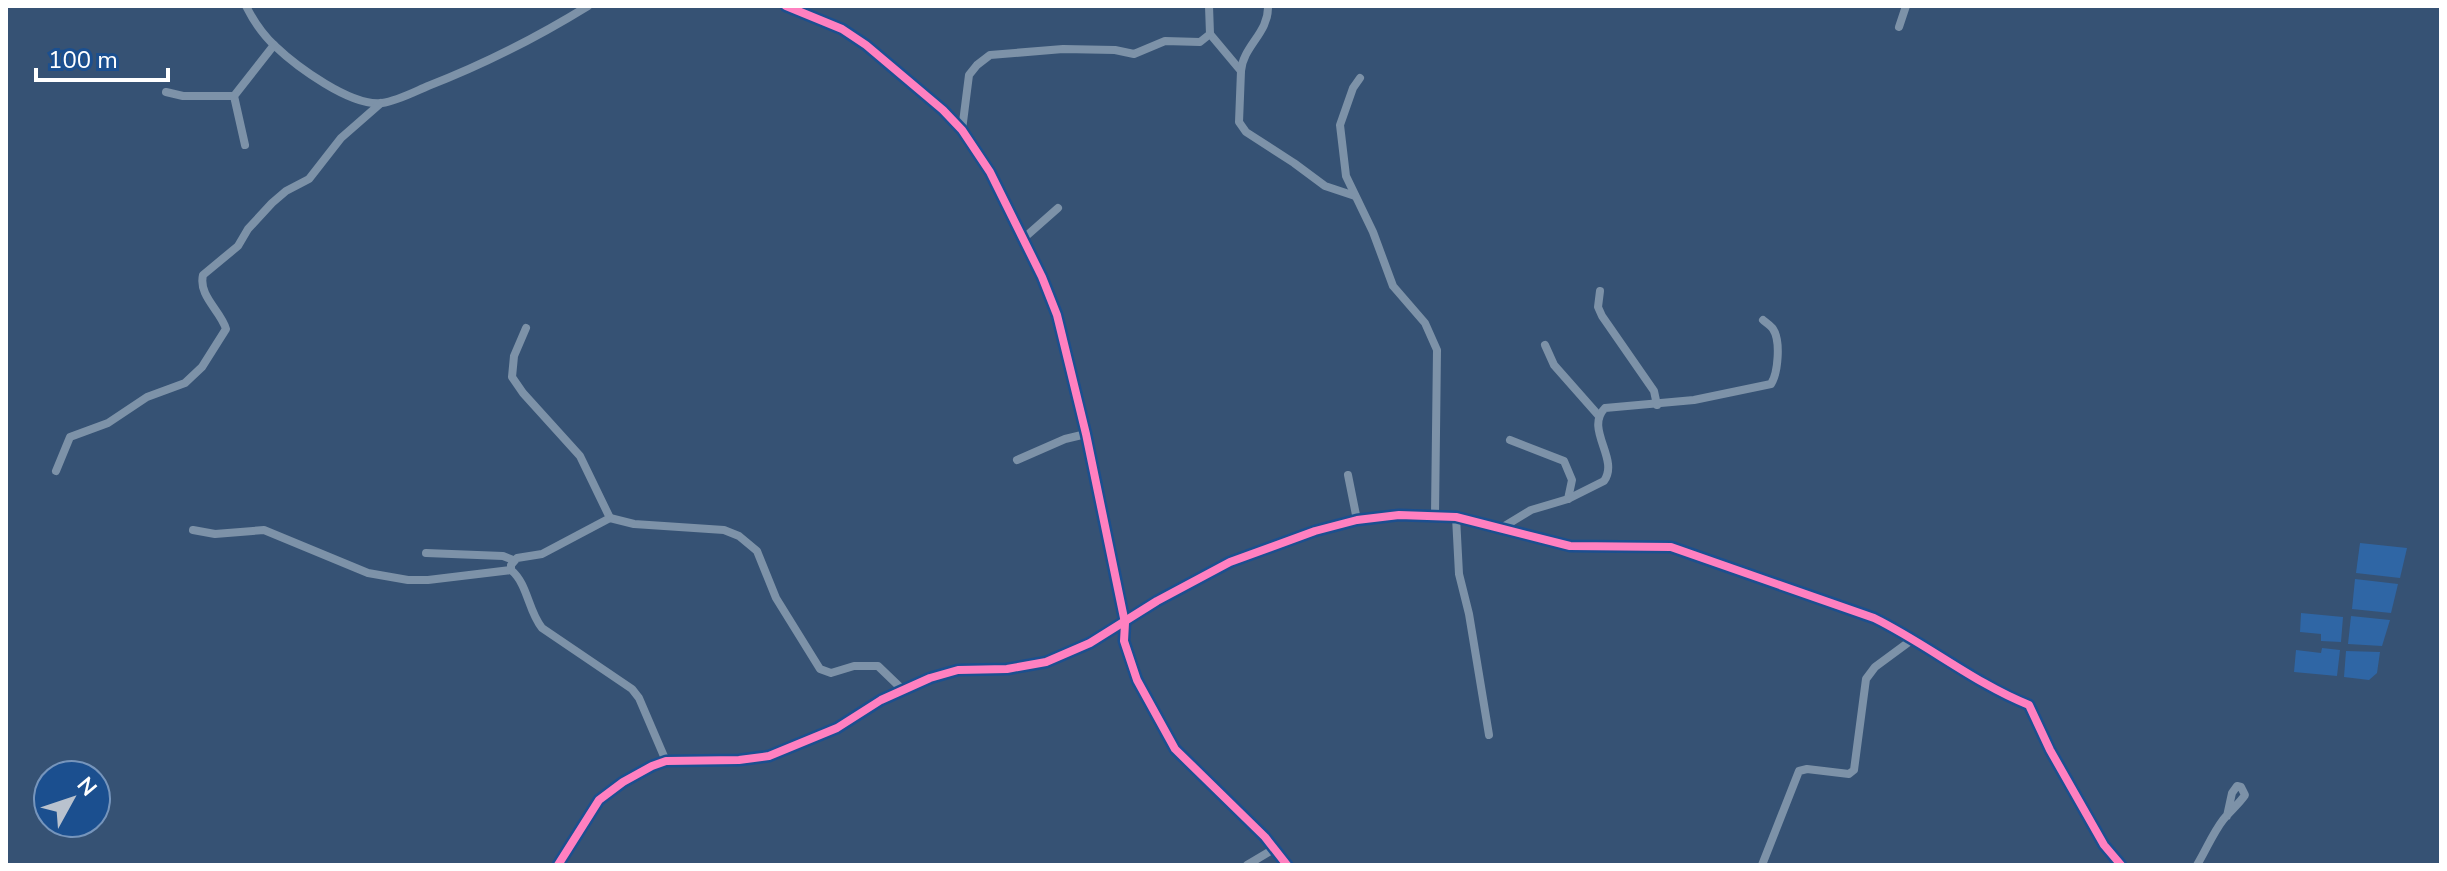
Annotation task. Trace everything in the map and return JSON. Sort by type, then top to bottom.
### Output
[{"type":"street","points":[[246,6],[274,45],[337,91],[362,101],[381,103]]},
{"type":"street","points":[[56,471],[70,437],[108,423],[141,400],[177,387],[198,372],[226,329],[204,291],[203,275],[238,246],[248,229],[272,203],[286,191],[309,179],[341,138],[381,103],[483,65],[531,41],[588,6]]},
{"type":"street","points":[[786,6],[855,37],[962,130],[990,172],[1024,238],[1057,315],[1086,434],[1125,623],[1124,641],[1137,680],[1175,749],[1265,837],[1287,865]]},
{"type":"street","points":[[1209,6],[1210,34],[1241,71]]},
{"type":"street","points":[[1268,6],[1268,18],[1244,55],[1239,122],[1246,132],[1325,186],[1355,196]]},
{"type":"street","points":[[1899,27],[1906,6]]},
{"type":"street","points":[[962,130],[969,75],[990,55],[1063,49],[1115,50],[1134,54],[1165,41],[1200,42],[1210,34]]},
{"type":"street","points":[[234,96],[274,45]]},
{"type":"street","points":[[1360,78],[1353,88],[1340,125],[1346,176],[1373,232],[1393,286],[1425,323],[1437,350],[1435,515]]},
{"type":"street","points":[[166,92],[183,96],[234,96]]},
{"type":"street","points":[[234,96],[245,145]]},
{"type":"street","points":[[1024,238],[1058,208]]},
{"type":"street","points":[[1600,291],[1598,307],[1602,316],[1654,391],[1657,405]]},
{"type":"street","points":[[1503,527],[1531,510],[1568,499],[1601,484],[1609,473],[1600,436],[1601,411],[1611,407],[1657,405],[1718,396],[1771,384],[1776,373],[1776,340],[1772,328],[1763,320]]},
{"type":"street","points":[[526,328],[514,356],[512,377],[580,456],[610,518]]},
{"type":"street","points":[[1545,345],[1559,371],[1599,416]]},
{"type":"street","points":[[1017,460],[1065,439],[1086,434]]},
{"type":"street","points":[[1510,440],[1564,461],[1572,480],[1568,499]]},
{"type":"street","points":[[1348,475],[1357,520]]},
{"type":"street","points":[[558,865],[604,795],[632,776],[666,761],[739,760],[769,756],[837,728],[865,709],[930,678],[958,670],[1007,669],[1046,662],[1090,643],[1157,601],[1230,562],[1315,531],[1357,520],[1435,515],[1503,527],[1570,546],[1671,547],[1874,618],[2006,695],[2029,705],[2050,750],[2104,845],[2121,865]]},
{"type":"street","points":[[1456,517],[1459,574],[1469,614],[1489,735]]},
{"type":"street","points":[[193,530],[215,534],[264,530],[368,573],[428,580],[512,565],[542,554],[610,518],[634,524],[724,530],[739,536],[757,551],[776,598],[820,669],[831,673],[854,666],[878,666],[904,691]]},
{"type":"street","points":[[426,553],[503,556],[512,565],[542,628],[632,689],[666,761]]},
{"type":"street","points":[[1762,865],[1799,771],[1807,769],[1849,774],[1854,770],[1866,679],[1875,667],[1913,639]]},
{"type":"street","points":[[2197,865],[2227,816]]},
{"type":"street","points":[[1247,865],[1274,849]]},
{"type":"shaded area","points":[[2360,543],[2407,548],[2400,578],[2356,573]]},
{"type":"shaded area","points":[[2355,579],[2398,584],[2391,613],[2352,609]]},
{"type":"shaded area","points":[[2301,613],[2343,617],[2341,642],[2321,641],[2321,634],[2300,632]]},
{"type":"shaded area","points":[[2351,616],[2390,620],[2382,646],[2348,644]]},
{"type":"shaded area","points":[[2322,648],[2340,650],[2337,676],[2294,672],[2296,650],[2321,653]]},
{"type":"shaded area","points":[[2346,651],[2380,652],[2377,673],[2369,680],[2344,677]]},
{"type":"cycle path","points":[[786,6],[842,29],[866,45],[943,110],[962,130],[990,172],[1042,277],[1057,315],[1086,434],[1125,623],[1124,641],[1137,680],[1175,749],[1265,837],[1287,865]]},
{"type":"cycle path","points":[[558,865],[599,800],[652,766],[666,761],[739,760],[769,756],[837,728],[881,700],[930,678],[958,670],[1007,669],[1046,662],[1090,643],[1157,601],[1230,562],[1315,531],[1357,520],[1399,515],[1456,517],[1570,546],[1671,547],[1874,618],[1989,686],[2029,705],[2050,750],[2104,845],[2121,865]]}]
